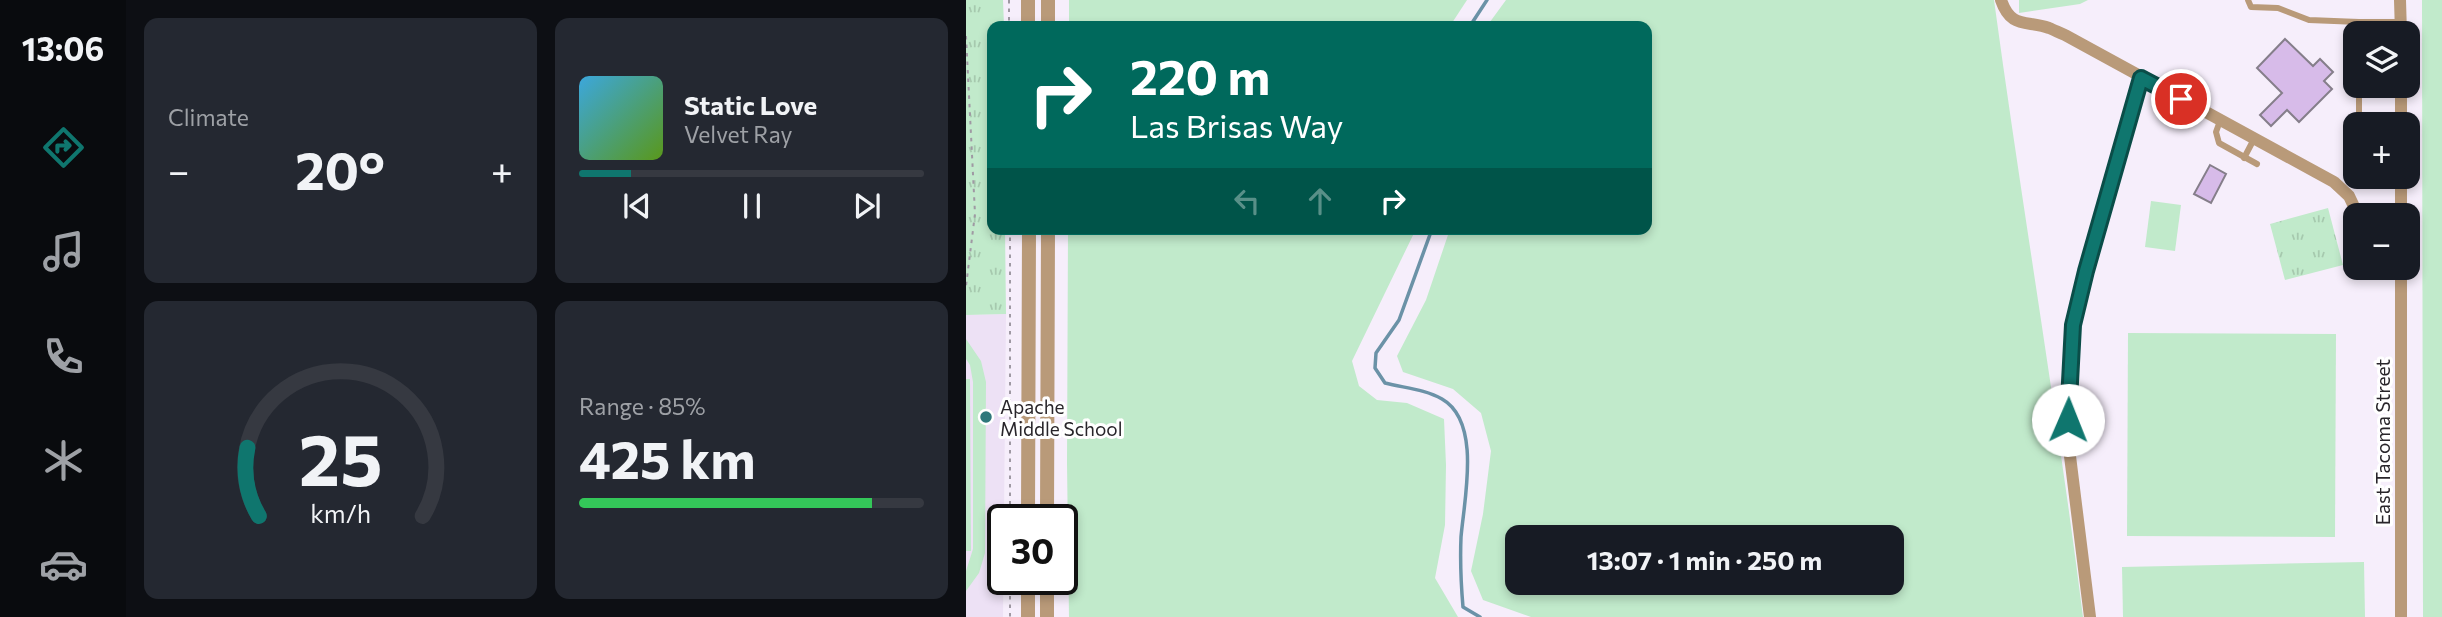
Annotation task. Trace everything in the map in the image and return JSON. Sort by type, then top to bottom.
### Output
[{"type":"street","points":[[1028,0],[1028,21]]},
{"type":"street","points":[[1048,0],[1048,21]]},
{"type":"street","points":[[2001,0],[2005,12],[2017,22],[2047,27],[2334,182],[2352,203]]},
{"type":"street","points":[[2400,0],[2401,21]]},
{"type":"street","points":[[2090,617],[2068,440],[2073,325],[2141,78]]},
{"type":"street","points":[[1028,504],[1029,235]]},
{"type":"street","points":[[1047,504],[1048,235]]},
{"type":"street","name":"East Tacoma Street","points":[[2400,280],[2401,617]]},
{"type":"street","points":[[1028,595],[1028,617]]},
{"type":"street","points":[[1047,595],[1047,617]]},
{"type":"lane","points":[[2248,0],[2251,7],[2278,8],[2309,20],[2343,21]]},
{"type":"lane","points":[[2220,121],[2216,132],[2219,143],[2257,164]]},
{"type":"lane","points":[[2244,158],[2254,139]]},
{"type":"path","points":[[1009,0],[1010,21]]},
{"type":"path","points":[[966,36],[975,214],[966,286]]},
{"type":"path","points":[[1010,235],[1010,504]]},
{"type":"path","points":[[1010,595],[1010,617]]},
{"type":"shaded area","name":"Apache Middle School","points":[[1006,314],[1004,504],[987,504],[987,595],[1003,595],[1003,617],[966,617],[966,315]]},
{"type":"green space","points":[[966,0],[1003,0],[1004,21],[987,21],[987,235],[1005,235],[1006,314],[966,315]]},
{"type":"green space","points":[[1069,0],[1467,0],[1453,21],[1069,21]]},
{"type":"green space","points":[[1506,0],[1994,0],[2083,617],[1531,617],[1483,600],[1471,571],[1483,514],[1491,451],[1481,413],[1453,389],[1403,372],[1397,356],[1426,300],[1448,235],[1652,235],[1652,21],[1491,21]]},
{"type":"green space","points":[[2019,0],[2088,0],[2080,4],[2019,13]]},
{"type":"green space","points":[[2422,0],[2442,0],[2442,617],[2423,617]]},
{"type":"green space","points":[[2151,201],[2181,205],[2175,251],[2145,247]]},
{"type":"green space","points":[[2328,208],[2343,265],[2285,280],[2270,224]]},
{"type":"green space","points":[[1068,235],[1413,235],[1352,361],[1359,386],[1377,400],[1407,403],[1444,419],[1445,525],[1435,578],[1458,617],[1069,617],[1069,595],[1078,595],[1078,504],[1068,504]]},
{"type":"green space","points":[[2128,333],[2336,334],[2335,537],[2127,536]]},
{"type":"green space","points":[[966,339],[981,361],[986,382],[985,553],[979,573],[966,591],[966,571],[973,549],[973,382],[966,359]]},
{"type":"green space","points":[[966,379],[970,379],[971,551],[966,551]]},
{"type":"green space","points":[[2364,562],[2365,617],[2123,617],[2122,567]]},
{"type":"building","points":[[2285,39],[2313,66],[2320,59],[2333,72],[2324,81],[2332,89],[2299,122],[2287,110],[2271,126],[2260,115],[2282,93],[2257,68]]},
{"type":"building","points":[[2210,165],[2226,174],[2211,203],[2194,194]]},
{"type":"waterway","points":[[1473,21],[1487,0]]},
{"type":"waterway","points":[[1430,235],[1399,320],[1376,353],[1375,368],[1385,383],[1422,391],[1442,399],[1454,410],[1462,425],[1468,463],[1461,537],[1463,607],[1480,617]]},
{"type":"place","name":"Apache Middle School","points":[[986,417]]},
{"type":"route","points":[[2068,420],[2073,325],[2141,78],[2181,99]]}]
